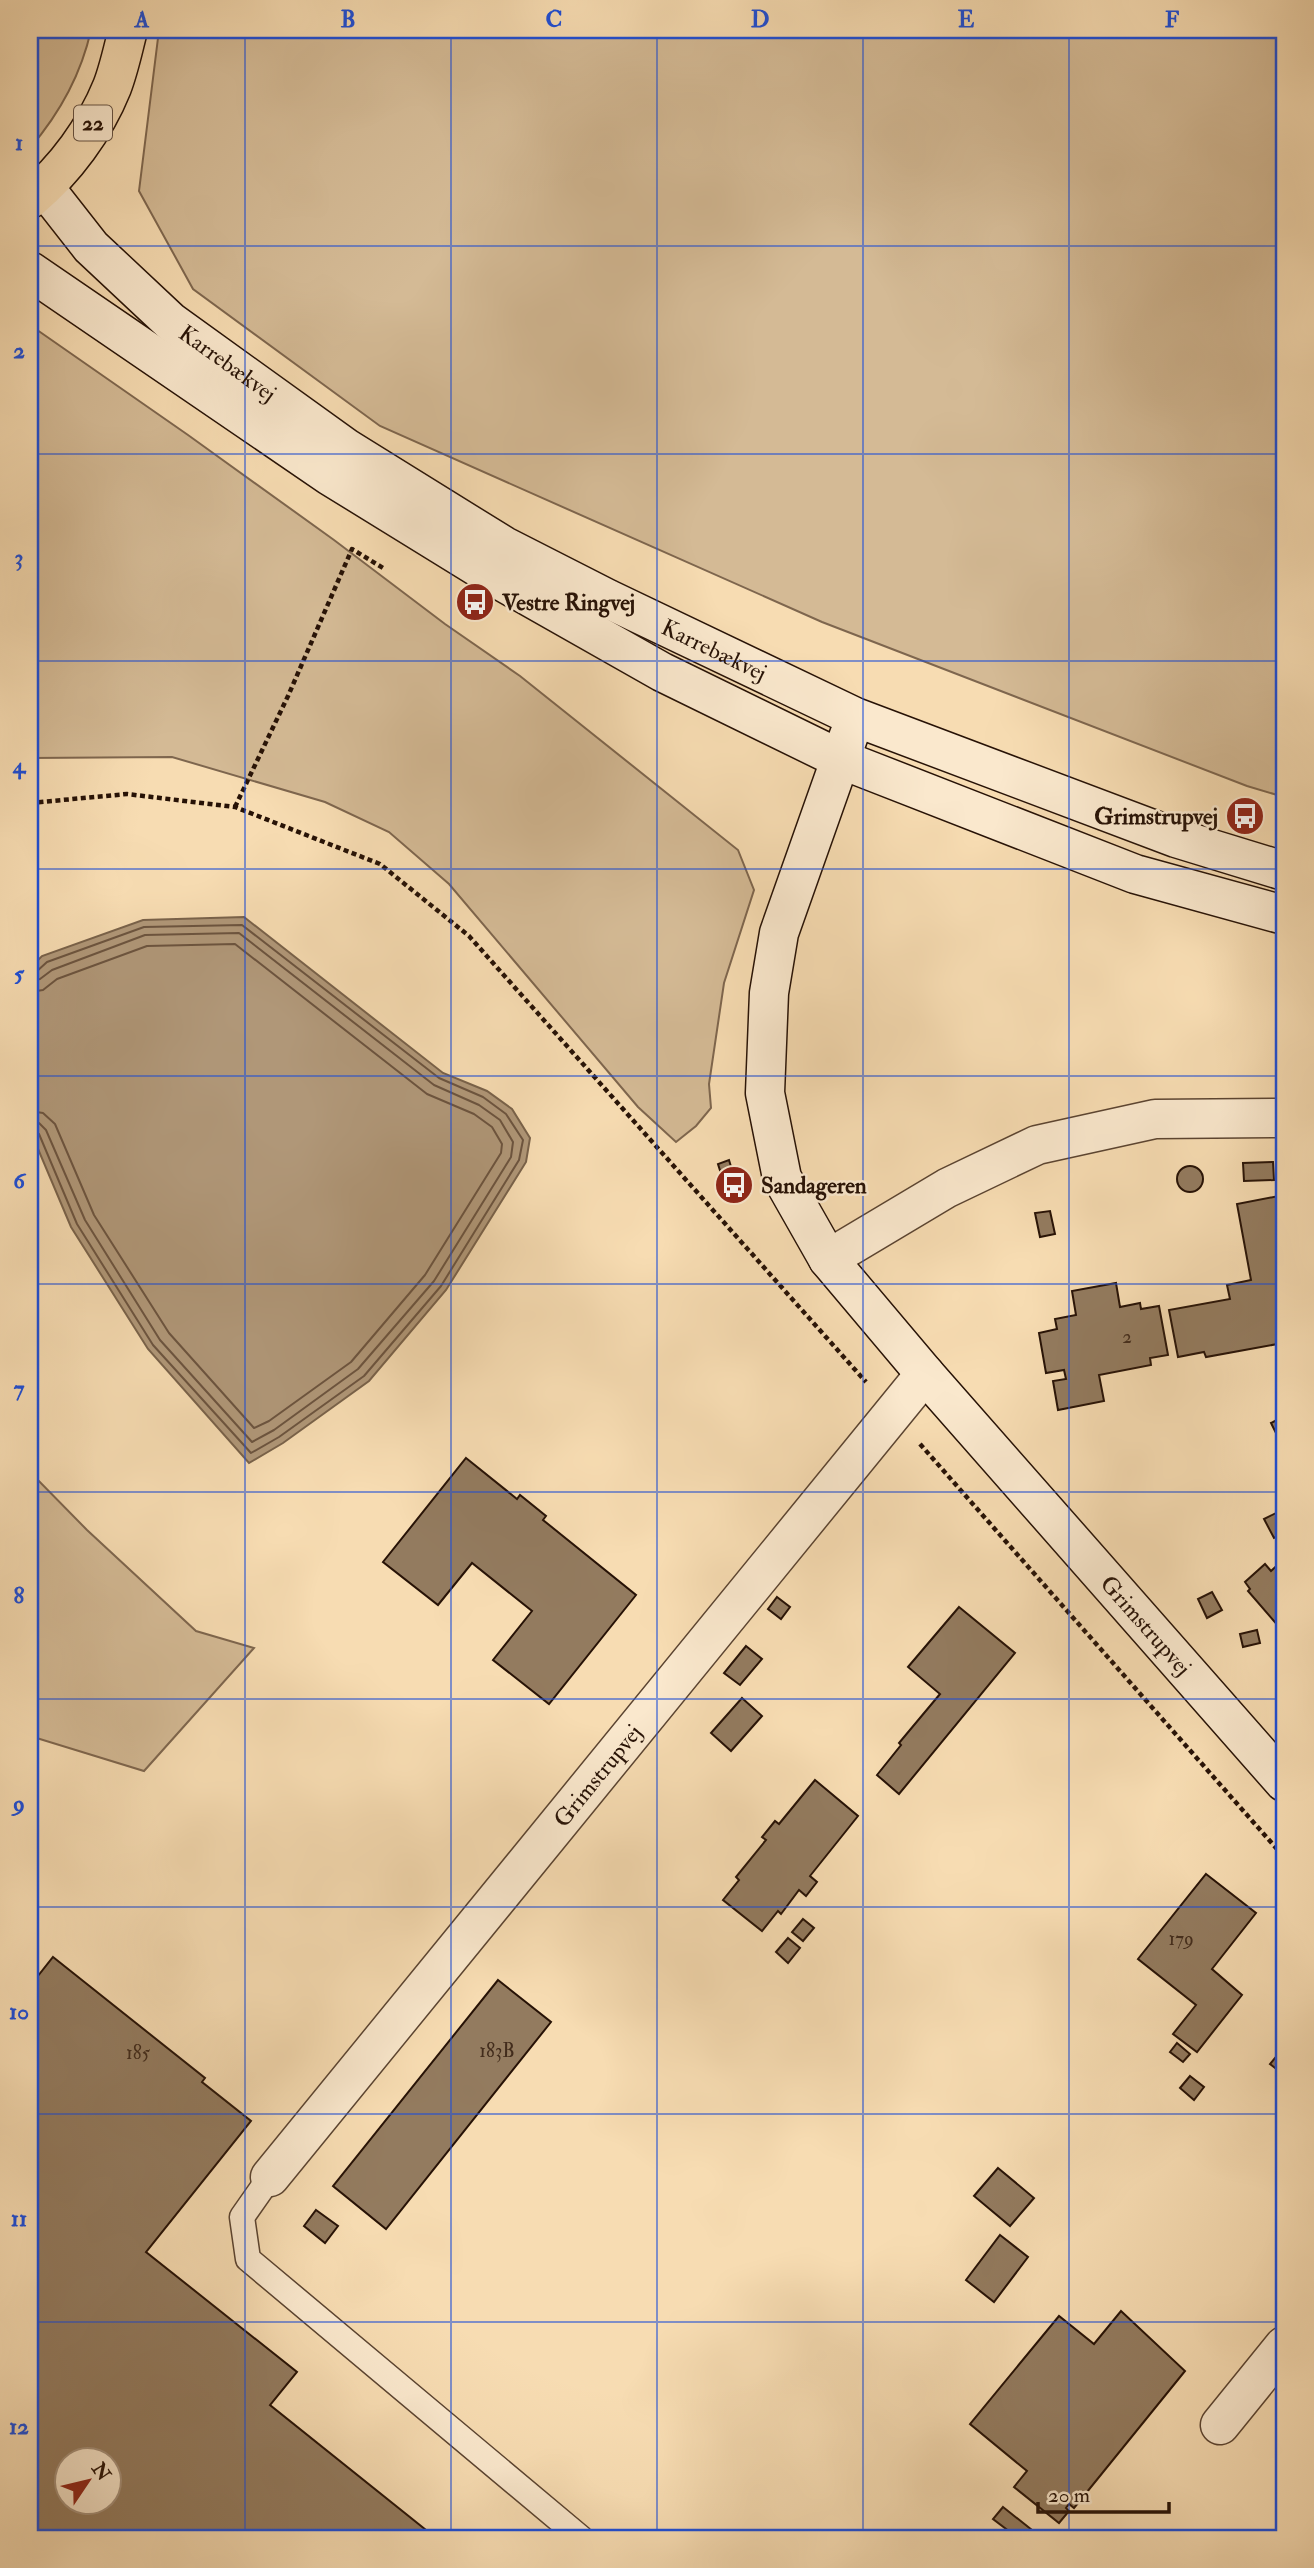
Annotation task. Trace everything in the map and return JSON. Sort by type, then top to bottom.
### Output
[{"type":"main road","name":"22","points":[[37,193],[83,141],[112,88],[128,30]]},
{"type":"street","name":"Karrebækvej","points":[[37,193],[171,322],[346,448],[504,545],[608,599],[855,717],[1176,838],[1284,871]]},
{"type":"street","name":"Karrebækvej","points":[[30,271],[330,476],[489,575],[662,672],[840,759],[1135,874],[1284,915]]},
{"type":"street","name":"Grimstrupvej","points":[[855,717],[779,933],[769,993],[765,1093],[782,1178],[828,1259],[925,1374],[1284,1782]]},
{"type":"street","points":[[828,1259],[947,1188],[1037,1145],[1155,1119],[1284,1118]]},
{"type":"street","name":"Grimstrupvej","points":[[270,2177],[925,1374]]},
{"type":"street","points":[[1220,2425],[1284,2346]]},
{"type":"lane","points":[[270,2177],[242,2217],[248,2259],[581,2538]]},
{"type":"path","points":[[234,807],[288,696],[352,549],[383,568]]},
{"type":"path","points":[[30,803],[127,794],[234,807],[380,864],[469,936],[1284,1857]]},
{"type":"shaded area","points":[[30,30],[91,30],[68,93],[30,148]]},
{"type":"shaded area","points":[[159,30],[1284,30],[1284,797],[1247,786],[822,622],[380,426],[193,289],[139,191]]},
{"type":"shaded area","points":[[30,325],[188,435],[520,676],[738,850],[754,890],[724,983],[709,1084],[711,1108],[696,1126],[676,1142],[638,1107],[449,884],[389,832],[325,802],[172,757],[30,758]]},
{"type":"shaded area","points":[[30,1472],[87,1530],[196,1631],[254,1648],[144,1771],[30,1736]]},
{"type":"water","points":[[244,917],[443,1073],[487,1091],[512,1109],[530,1138],[526,1162],[446,1290],[369,1381],[283,1443],[249,1463],[148,1349],[71,1227],[30,1130],[30,968],[42,956],[143,920]]},
{"type":"building","points":[[729,1160],[735,1180],[724,1183],[718,1164]]},
{"type":"building","points":[[1273,1162],[1274,1180],[1244,1181],[1243,1163]]},
{"type":"building","points":[[1190,1166],[1199,1170],[1203,1179],[1199,1188],[1190,1192],[1181,1188],[1177,1179],[1181,1170]]},
{"type":"building","points":[[1284,1195],[1284,1322],[1279,1323],[1283,1343],[1206,1357],[1204,1352],[1178,1357],[1169,1310],[1230,1299],[1227,1285],[1251,1280],[1237,1204]]},
{"type":"building","points":[[1050,1211],[1055,1234],[1040,1237],[1035,1213]]},
{"type":"building","points":[[1116,1283],[1120,1307],[1140,1303],[1141,1309],[1159,1306],[1168,1355],[1150,1358],[1151,1365],[1099,1375],[1104,1401],[1058,1410],[1053,1381],[1066,1379],[1064,1370],[1046,1373],[1039,1333],[1057,1329],[1055,1319],[1076,1315],[1072,1291]]},
{"type":"building","points":[[1284,1416],[1284,1449],[1271,1423]]},
{"type":"building","points":[[466,1458],[517,1499],[520,1495],[546,1516],[543,1520],[636,1595],[549,1704],[493,1660],[532,1611],[472,1563],[438,1605],[383,1562]]},
{"type":"building","points":[[1284,1509],[1284,1533],[1274,1538],[1264,1519]]},
{"type":"building","points":[[1284,1559],[1284,1624],[1280,1628],[1248,1591],[1250,1589],[1245,1582],[1265,1564],[1271,1571]]},
{"type":"building","points":[[1212,1592],[1222,1610],[1207,1618],[1198,1599]]},
{"type":"building","points":[[777,1597],[790,1607],[781,1619],[768,1609]]},
{"type":"building","points":[[959,1607],[1015,1653],[899,1794],[877,1775],[901,1745],[899,1743],[940,1694],[908,1667]]},
{"type":"building","points":[[1257,1630],[1260,1643],[1243,1647],[1240,1634]]},
{"type":"building","points":[[746,1646],[762,1659],[740,1685],[724,1673]]},
{"type":"building","points":[[742,1698],[762,1716],[731,1751],[711,1733]]},
{"type":"building","points":[[815,1780],[858,1816],[810,1876],[817,1882],[806,1896],[799,1890],[781,1914],[778,1911],[762,1931],[723,1900],[739,1880],[736,1877],[766,1840],[762,1837],[775,1821],[779,1824]]},
{"type":"building","points":[[1206,1874],[1256,1913],[1212,1969],[1242,1995],[1197,2052],[1173,2034],[1196,2005],[1138,1959]]},
{"type":"building","points":[[803,1919],[814,1928],[803,1941],[792,1932]]},
{"type":"building","points":[[788,1938],[800,1948],[788,1963],[776,1952]]},
{"type":"building","points":[[53,1957],[205,2078],[202,2082],[251,2121],[146,2252],[297,2372],[270,2405],[436,2538],[30,2538],[30,1986]]},
{"type":"building","points":[[498,1980],[551,2022],[386,2229],[333,2186]]},
{"type":"building","points":[[1177,2043],[1190,2054],[1183,2062],[1170,2052]]},
{"type":"building","points":[[1284,2047],[1284,2075],[1270,2064]]},
{"type":"building","points":[[1190,2076],[1204,2087],[1194,2100],[1180,2088]]},
{"type":"building","points":[[998,2168],[1034,2198],[1010,2226],[974,2196]]},
{"type":"building","points":[[316,2210],[338,2226],[325,2243],[304,2226]]},
{"type":"building","points":[[1000,2235],[1028,2257],[994,2302],[966,2280]]},
{"type":"building","points":[[1121,2311],[1185,2371],[1074,2508],[1069,2504],[1066,2508],[1069,2511],[1059,2523],[1014,2487],[1027,2471],[970,2424],[1059,2316],[1094,2344]]},
{"type":"building","points":[[1003,2507],[1042,2538],[1018,2538],[993,2519]]},
{"type":"place","name":"Vestre Ringvej","points":[[475,602]]},
{"type":"place","name":"Grimstrupvej","points":[[1245,816]]},
{"type":"place","name":"Sandageren","points":[[734,1185]]}]
